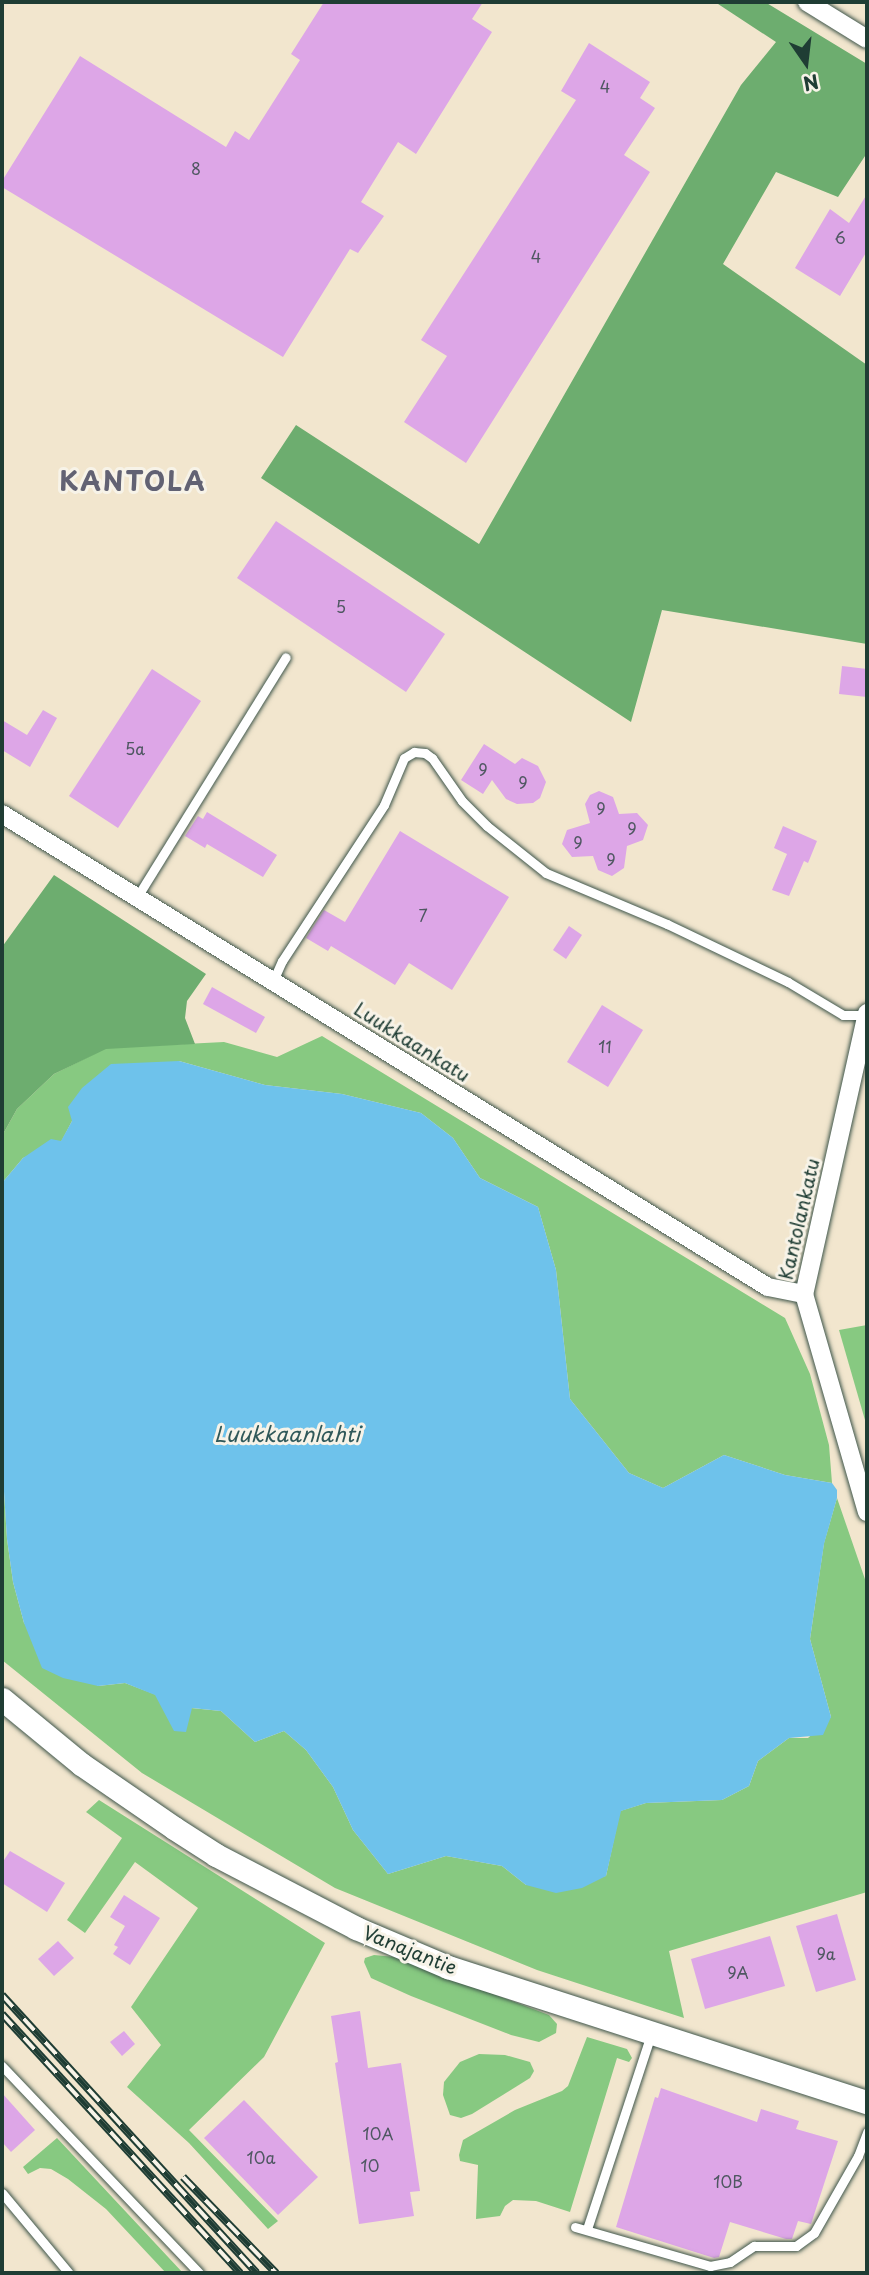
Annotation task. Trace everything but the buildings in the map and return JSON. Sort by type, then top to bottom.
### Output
[{"type":"street","points":[[807,2],[867,38]]},
{"type":"street","name":"Luukkaankatu","points":[[2,814],[768,1287],[804,1294]]},
{"type":"street","name":"Kantolankatu","points":[[867,1014],[804,1294],[867,1513]]},
{"type":"street","name":"Vanajantie","points":[[2,1699],[114,1789],[216,1855],[356,1928],[448,1966],[867,2102]]},
{"type":"lane","points":[[138,897],[286,657]]},
{"type":"lane","points":[[273,981],[282,961],[384,805],[404,758],[414,752],[425,753],[432,758],[462,801],[487,826],[546,873],[667,924],[788,982],[843,1015],[867,1014]]},
{"type":"lane","points":[[587,2229],[651,2032]]},
{"type":"lane","points":[[2,2066],[200,2273]]},
{"type":"lane","points":[[575,2227],[710,2266],[730,2262],[754,2246],[796,2246],[814,2233],[858,2156],[867,2132]]},
{"type":"lane","points":[[2,2193],[69,2273]]},
{"type":"green space","points":[[715,2],[765,2],[867,64],[867,153],[838,197],[776,172],[723,264],[867,365],[867,644],[662,610],[631,722],[261,478],[296,425],[479,544],[741,85],[776,42]]},
{"type":"green space","points":[[54,875],[206,974],[187,1001],[185,1018],[195,1044],[106,1049],[54,1074],[17,1109],[2,1136],[2,947]]},
{"type":"green space","points":[[322,1036],[785,1318],[810,1374],[829,1445],[832,1483],[785,1475],[724,1455],[663,1488],[629,1473],[570,1399],[556,1270],[538,1207],[480,1178],[453,1138],[421,1113],[342,1094],[265,1085],[179,1061],[72,1121],[61,1142],[23,1158],[2,1183],[2,1136],[17,1109],[54,1074],[106,1048],[224,1042],[277,1057]]},
{"type":"green space","points":[[867,1325],[867,1427],[839,1330]]},
{"type":"green space","points":[[2,1460],[7,1539],[13,1582],[24,1623],[98,1686],[125,1683],[191,1708],[221,1711],[255,1742],[284,1731],[306,1750],[333,1787],[353,1830],[388,1874],[446,1856],[502,1866],[526,1885],[606,1876],[620,1811],[646,1803],[722,1800],[749,1786],[758,1761],[789,1738],[808,1738],[831,1717],[810,1639],[824,1543],[837,1498],[867,1585],[867,1892],[669,1951],[684,2018],[537,1970],[335,1888],[142,1773],[2,1660]]},
{"type":"green space","points":[[99,1800],[325,1943],[264,2057],[189,2130],[278,2221],[268,2229],[189,2143],[127,2087],[161,2045],[131,2007],[198,1908],[135,1862],[85,1933],[67,1920],[122,1838],[86,1812]]},
{"type":"green space","points":[[374,1955],[395,1957],[549,2015],[557,2024],[556,2033],[539,2042],[511,2035],[411,1996],[371,1978],[364,1962],[365,1958]]},
{"type":"green space","points":[[587,2037],[627,2049],[632,2058],[629,2062],[617,2058],[570,2212],[536,2201],[513,2200],[505,2206],[500,2216],[476,2219],[478,2165],[460,2161],[463,2140],[515,2110],[562,2091],[568,2086]]},
{"type":"green space","points":[[479,2054],[505,2055],[530,2062],[534,2071],[530,2078],[472,2114],[461,2118],[450,2115],[443,2095],[444,2082],[460,2062]]},
{"type":"green space","points":[[57,2138],[183,2273],[166,2273],[106,2209],[68,2179],[51,2169],[40,2168],[28,2174],[23,2167]]},
{"type":"water","name":"Luukkaanlahti","points":[[179,1061],[265,1085],[342,1094],[421,1113],[453,1138],[480,1178],[538,1207],[556,1270],[570,1399],[629,1473],[663,1488],[724,1455],[785,1475],[832,1483],[837,1490],[837,1498],[824,1544],[810,1639],[831,1717],[823,1735],[789,1738],[758,1761],[749,1786],[722,1800],[646,1803],[621,1811],[606,1876],[582,1888],[556,1893],[526,1885],[502,1866],[446,1856],[388,1874],[353,1830],[333,1787],[306,1750],[284,1731],[255,1742],[221,1711],[192,1708],[186,1732],[174,1731],[155,1695],[125,1683],[98,1686],[63,1678],[42,1668],[24,1623],[13,1582],[7,1539],[2,1460],[2,1183],[23,1158],[51,1139],[61,1141],[72,1121],[68,1107],[82,1088],[111,1064]]},
{"type":"railway","points":[[2,1995],[257,2273]]},
{"type":"railway","points":[[2,2014],[240,2273]]},
{"type":"railway","points":[[183,2177],[276,2273]]},
{"type":"district","name":"KANTOLA","points":[[133,481]]}]
